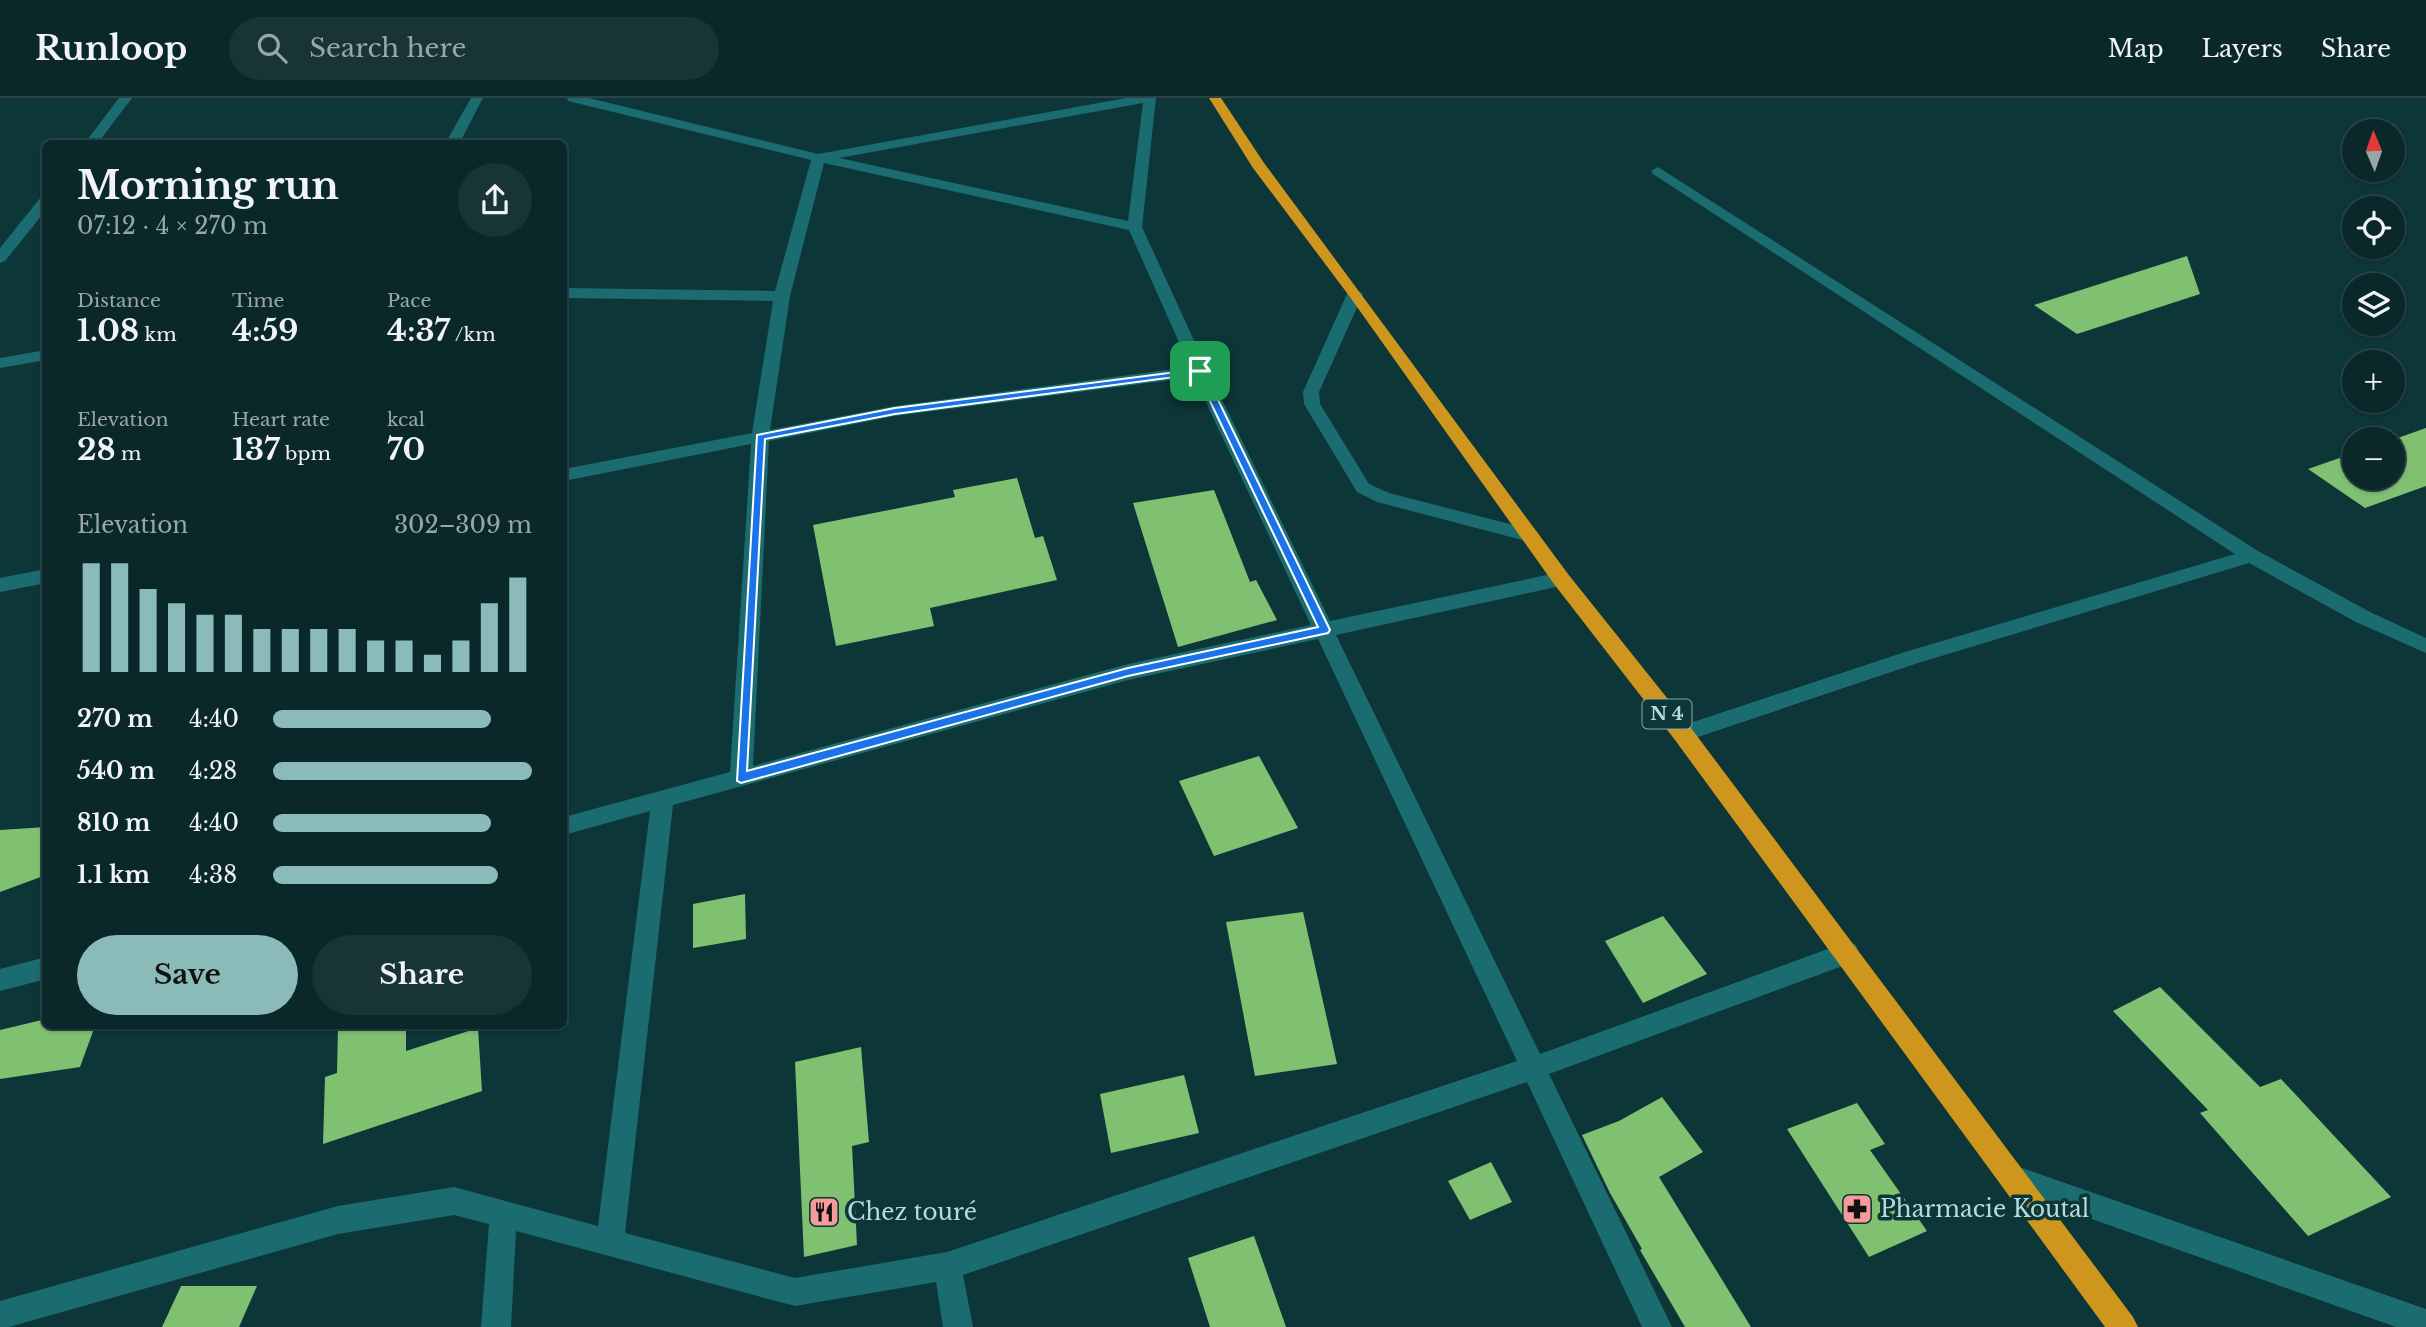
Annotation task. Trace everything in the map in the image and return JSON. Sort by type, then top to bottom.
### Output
[{"type":"highway","name":"N 4","points":[[1214,98],[1258,165],[1561,579],[1683,734],[2123,1327]]},
{"type":"street","points":[[93,140],[126,98]]},
{"type":"street","points":[[454,140],[477,98]]},
{"type":"street","points":[[573,98],[818,158],[1135,227]]},
{"type":"street","points":[[818,158],[1148,98],[1135,227],[1200,371],[1657,1327]]},
{"type":"street","points":[[741,778],[760,437],[782,296],[818,158]]},
{"type":"street","points":[[1658,171],[2251,556],[2351,611],[2426,646]]},
{"type":"street","points":[[0,258],[42,205]]},
{"type":"street","points":[[567,293],[782,296]]},
{"type":"street","points":[[1355,294],[1311,392],[1312,404],[1363,488],[1383,498],[1530,536]]},
{"type":"street","points":[[0,363],[42,356]]},
{"type":"street","points":[[567,474],[895,411],[1200,371]]},
{"type":"street","points":[[1683,734],[1912,657],[2251,556]]},
{"type":"street","points":[[0,585],[42,577]]},
{"type":"street","points":[[567,825],[1128,672],[1561,579]]},
{"type":"street","points":[[610,1243],[663,799]]},
{"type":"street","points":[[0,1315],[338,1220],[454,1201],[794,1292],[947,1266],[1534,1068],[1847,953]]},
{"type":"street","points":[[0,980],[42,969]]},
{"type":"street","points":[[2016,1180],[2426,1323]]},
{"type":"street","points":[[496,1327],[503,1215]]},
{"type":"street","points":[[947,1266],[958,1327]]},
{"type":"building","points":[[2187,256],[2200,294],[2077,334],[2034,305]]},
{"type":"building","points":[[2426,428],[2426,486],[2365,508],[2308,469],[2342,457],[2342,490],[2405,490],[2405,435]]},
{"type":"building","points":[[1017,478],[1035,538],[1043,536],[1057,580],[930,608],[934,626],[836,646],[813,525],[955,497],[953,490]]},
{"type":"building","points":[[1214,490],[1250,582],[1256,580],[1277,620],[1178,647],[1133,503]]},
{"type":"building","points":[[1259,756],[1298,828],[1214,856],[1179,781]]},
{"type":"building","points":[[42,827],[42,876],[0,892],[0,830]]},
{"type":"building","points":[[745,894],[746,939],[693,948],[693,904]]},
{"type":"building","points":[[1303,912],[1337,1064],[1255,1076],[1226,922]]},
{"type":"building","points":[[1663,916],[1707,974],[1643,1003],[1605,941]]},
{"type":"building","points":[[2160,987],[2260,1087],[2281,1079],[2391,1197],[2308,1236],[2200,1113],[2208,1110],[2113,1011]]},
{"type":"building","points":[[42,1020],[42,1029],[94,1029],[80,1067],[0,1079],[0,1030]]},
{"type":"building","points":[[338,1029],[406,1029],[406,1051],[478,1029],[482,1091],[323,1144],[325,1077],[337,1073]]},
{"type":"building","points":[[861,1047],[869,1142],[852,1146],[857,1245],[804,1257],[795,1062]]},
{"type":"building","points":[[1184,1075],[1199,1133],[1111,1153],[1100,1094]]},
{"type":"building","points":[[1662,1097],[1703,1152],[1659,1177],[1751,1327],[1685,1327],[1640,1250],[1642,1249],[1610,1193],[1582,1135],[1619,1121]]},
{"type":"building","points":[[1857,1103],[1885,1144],[1870,1150],[1927,1231],[1869,1257],[1787,1129]]},
{"type":"building","points":[[1491,1162],[1512,1202],[1470,1220],[1448,1181]]},
{"type":"building","points":[[1254,1236],[1286,1327],[1210,1327],[1188,1258]]},
{"type":"building","points":[[181,1286],[257,1286],[239,1327],[162,1327]]},
{"type":"place","name":"Pharmacie Koutal","points":[[1857,1209]]},
{"type":"place","name":"Chez touré","points":[[824,1212]]},
{"type":"route","points":[[1200,371],[1324,630],[1128,672],[741,778],[760,437],[895,411],[1200,371]]}]
